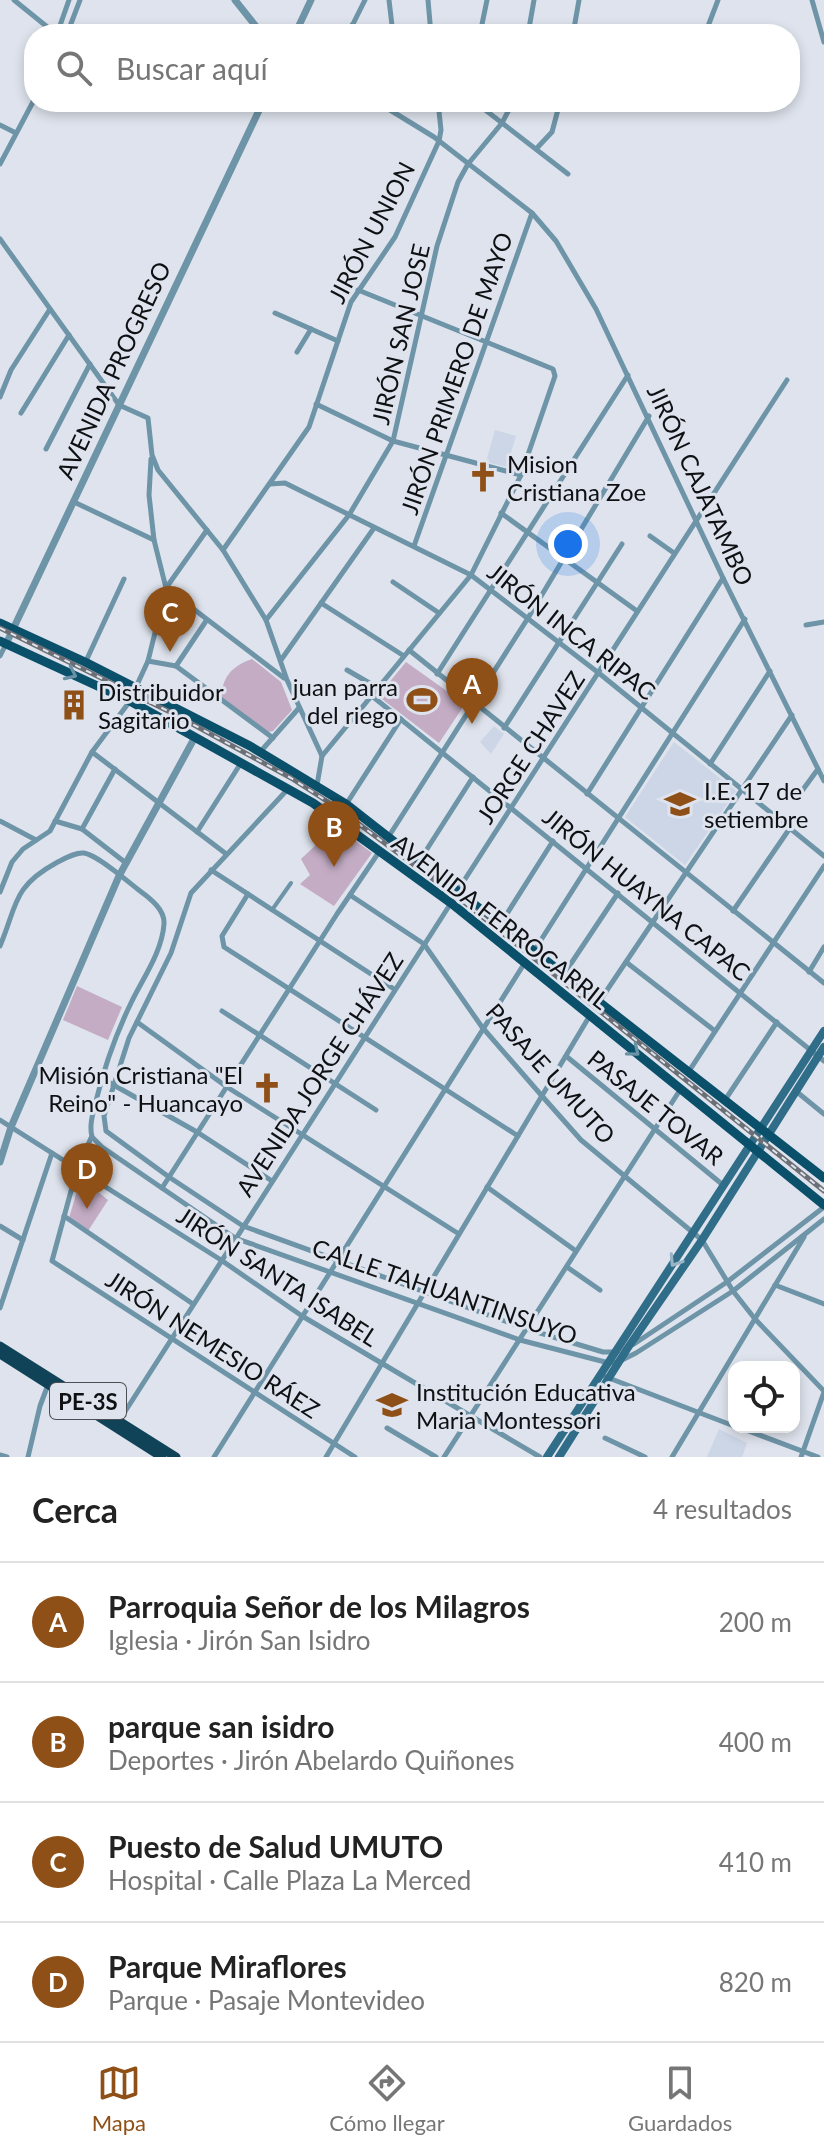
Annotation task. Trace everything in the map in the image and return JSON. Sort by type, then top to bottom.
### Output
[{"type":"highway","name":"PE-3S","points":[[0,1346],[117,1424],[176,1457]]},
{"type":"highway","name":"PE-3S","points":[[0,1354],[50,1381]]},
{"type":"highway","name":"PE-3S","points":[[117,1424],[162,1457]]},
{"type":"main road","name":"AVENIDA FERROCARRIL","points":[[0,623],[136,687],[260,752],[346,804],[824,1178]]},
{"type":"main road","name":"AVENIDA FERROCARRIL","points":[[3,642],[130,701],[313,803],[451,903],[824,1206]]},
{"type":"main road","points":[[547,1457],[702,1240],[764,1132],[818,1056],[824,1031]]},
{"type":"main road","points":[[764,1132],[796,1091],[824,1047]]},
{"type":"main road","points":[[614,1362],[616,1352],[693,1233],[754,1148]]},
{"type":"main road","points":[[559,1457],[604,1376]]},
{"type":"street","points":[[14,0],[44,24]]},
{"type":"street","points":[[60,24],[69,0]]},
{"type":"street","points":[[235,0],[254,24]]},
{"type":"street","points":[[300,24],[311,0]]},
{"type":"street","points":[[353,24],[365,0]]},
{"type":"street","points":[[389,0],[392,24]]},
{"type":"street","points":[[428,0],[430,24]]},
{"type":"street","points":[[482,24],[487,0]]},
{"type":"street","points":[[530,24],[534,0]]},
{"type":"street","points":[[575,24],[579,0]]},
{"type":"street","points":[[709,24],[718,0]]},
{"type":"street","points":[[812,0],[824,42]]},
{"type":"street","points":[[71,24],[79,1]]},
{"type":"street","points":[[0,164],[27,112]]},
{"type":"street","name":"AVENIDA PROGRESO","points":[[0,656],[3,642],[13,627],[258,112]]},
{"type":"street","name":"JIRÓN CAJATAMBO","points":[[393,112],[439,141],[532,213],[556,241],[583,284],[649,416],[723,578],[824,781]]},
{"type":"street","points":[[439,112],[439,141]]},
{"type":"street","points":[[488,112],[568,174]]},
{"type":"street","name":"JIRÓN SAN JOSE","points":[[266,620],[349,515],[393,441],[437,246],[458,182],[508,112]]},
{"type":"street","points":[[536,149],[552,132],[557,112]]},
{"type":"street","points":[[0,125],[16,133]]},
{"type":"street","name":"JIRÓN UNION","points":[[223,550],[309,427],[351,302],[395,237],[439,141]]},
{"type":"street","name":"JIRÓN PRIMERO DE MAYO","points":[[414,546],[532,213]]},
{"type":"street","points":[[0,239],[119,405],[148,418],[152,455],[158,470],[223,550],[266,620],[287,680],[322,756],[317,786]]},
{"type":"street","points":[[322,756],[471,575],[521,475],[555,372],[358,290]]},
{"type":"street","points":[[0,397],[11,370],[50,309]]},
{"type":"street","points":[[275,313],[338,341]]},
{"type":"street","points":[[297,352],[311,329]]},
{"type":"street","points":[[21,413],[69,335]]},
{"type":"street","points":[[46,449],[90,364]]},
{"type":"street","points":[[437,674],[628,374]]},
{"type":"street","name":"JORGE CHAVEZ","points":[[458,890],[787,380]]},
{"type":"street","points":[[316,404],[393,441],[521,475]]},
{"type":"street","points":[[389,836],[528,618],[649,416]]},
{"type":"street","points":[[152,455],[149,495],[154,540],[166,588],[287,680]]},
{"type":"street","name":"JIRÓN INCA RIPAC","points":[[270,484],[285,483],[471,575],[600,674],[824,856]]},
{"type":"street","points":[[73,501],[154,540]]},
{"type":"street","points":[[501,513],[637,611]]},
{"type":"street","points":[[280,661],[374,528]]},
{"type":"street","points":[[136,687],[148,661],[166,588],[207,530]]},
{"type":"street","points":[[650,536],[674,553]]},
{"type":"street","points":[[504,728],[622,544]]},
{"type":"street","points":[[587,794],[723,578]]},
{"type":"street","points":[[85,662],[124,579]]},
{"type":"street","points":[[393,582],[439,613]]},
{"type":"street","points":[[321,603],[404,656]]},
{"type":"street","points":[[534,951],[745,619]]},
{"type":"street","points":[[176,666],[206,621]]},
{"type":"street","points":[[806,625],[824,622]]},
{"type":"street","points":[[409,650],[824,983]]},
{"type":"street","points":[[148,661],[176,666],[273,738]]},
{"type":"street","points":[[347,670],[378,688]]},
{"type":"street","points":[[710,764],[770,671]]},
{"type":"street","name":"JIRÓN HUAYNA CAPAC","points":[[372,696],[818,1056]]},
{"type":"street","points":[[0,892],[12,862],[23,849],[50,831],[92,752],[130,701]]},
{"type":"street","points":[[260,752],[299,708]]},
{"type":"street","points":[[599,1003],[792,714]]},
{"type":"street","points":[[346,804],[401,719]]},
{"type":"street","points":[[0,1162],[11,1127],[119,876],[195,737]]},
{"type":"street","points":[[92,752],[225,853]]},
{"type":"street","points":[[197,832],[241,763]]},
{"type":"street","points":[[82,829],[115,769]]},
{"type":"street","points":[[799,795],[818,769]]},
{"type":"street","points":[[420,860],[474,776]]},
{"type":"street","points":[[114,1085],[137,1022],[171,953],[191,893],[225,853],[288,789]]},
{"type":"street","points":[[0,821],[36,840]]},
{"type":"street","points":[[55,821],[82,829],[126,863]]},
{"type":"street","points":[[733,911],[790,828]]},
{"type":"street","points":[[501,923],[553,841]]},
{"type":"street","points":[[162,1188],[380,852]]},
{"type":"street","points":[[0,946],[18,895],[40,872],[65,858],[84,853],[160,909],[164,923],[160,947],[130,1006],[103,1079],[90,1128],[92,1137],[77,1169],[64,1216],[193,1304]]},
{"type":"street","points":[[689,1072],[824,866]]},
{"type":"street","points":[[211,870],[394,989]]},
{"type":"street","points":[[272,910],[291,883]]},
{"type":"street","points":[[564,975],[618,893]]},
{"type":"street","points":[[248,894],[222,936],[224,947],[518,1136]]},
{"type":"street","points":[[350,895],[424,944]]},
{"type":"street","name":"AVENIDA JORGE CHÁVEZ","points":[[117,1424],[451,903]]},
{"type":"street","name":"PASAJE UMUTO","points":[[424,944],[482,1027],[581,1140],[702,1240],[733,1291],[755,1319],[824,1391]]},
{"type":"street","points":[[809,972],[824,947]]},
{"type":"street","points":[[626,962],[715,1031]]},
{"type":"street","points":[[214,1457],[525,963]]},
{"type":"street","points":[[222,1011],[376,1110]]},
{"type":"street","points":[[326,1457],[590,1016]]},
{"type":"street","points":[[137,1022],[227,1087],[459,1234]]},
{"type":"street","points":[[725,1100],[777,1022]]},
{"type":"street","name":"PASAJE TOVAR","points":[[566,1056],[724,1186]]},
{"type":"street","points":[[103,1079],[197,1132],[272,1181]]},
{"type":"street","name":"CALLE TAHUANTINSUYO","points":[[114,1085],[104,1116],[106,1131],[243,1226],[527,1329],[603,1352],[627,1349],[727,1282],[824,1206]]},
{"type":"street","points":[[444,1457],[680,1089]]},
{"type":"street","points":[[796,1091],[824,1114]]},
{"type":"street","name":"JIRÓN SANTA ISABEL","points":[[0,1120],[221,1260],[302,1316],[540,1457]]},
{"type":"street","name":"CALLE TAHUANTINSUYO","points":[[92,1137],[235,1238],[520,1340],[614,1362]]},
{"type":"street","points":[[0,1308],[52,1153]]},
{"type":"street","points":[[487,1187],[576,1251]]},
{"type":"street","name":"JIRÓN NEMESIO RÁEZ","points":[[64,1216],[52,1261],[355,1457]]},
{"type":"street","points":[[614,1362],[636,1353],[733,1291],[824,1219]]},
{"type":"street","points":[[0,1226],[23,1240]]},
{"type":"street","points":[[672,1457],[807,1233]]},
{"type":"street","points":[[567,1267],[600,1290]]},
{"type":"street","points":[[775,1285],[824,1304]]},
{"type":"street","points":[[604,1376],[728,1423]]},
{"type":"street","points":[[28,1457],[40,1406],[50,1381]]},
{"type":"street","points":[[802,1454],[824,1391]]},
{"type":"street","points":[[387,1428],[436,1457]]},
{"type":"street","points":[[752,1433],[802,1454],[818,1457]]},
{"type":"street","points":[[605,1438],[645,1457]]},
{"type":"street","points":[[0,1455],[7,1457]]},
{"type":"shaded area","points":[[495,430],[516,436],[507,467],[486,462]]},
{"type":"shaded area","points":[[252,659],[281,682],[292,710],[273,731],[268,732],[220,700],[229,674]]},
{"type":"shaded area","name":"juan parra del riego","points":[[406,662],[465,704],[439,743],[378,696]]},
{"type":"shaded area","points":[[494,726],[504,734],[491,754],[480,742]]},
{"type":"shaded area","name":"I.E. 17 de setiembre","points":[[674,742],[736,791],[685,865],[625,817]]},
{"type":"shaded area","points":[[336,826],[372,853],[334,906],[300,884],[310,875],[301,859]]},
{"type":"shaded area","points":[[77,986],[122,1007],[108,1040],[63,1020]]},
{"type":"shaded area","points":[[80,1181],[86,1182],[108,1200],[88,1231],[69,1218]]},
{"type":"shaded area","points":[[719,1429],[747,1443],[742,1457],[707,1457]]},
{"type":"railway","points":[[0,628],[174,714],[291,778],[336,807],[464,902],[824,1191]]},
{"type":"place","name":"Mision Cristiana Zoe","points":[[483,477]]},
{"type":"place","name":"Puesto de Salud UMUTO","points":[[170,652]]},
{"type":"place","name":"juan parra del riego","points":[[422,700]]},
{"type":"place","name":"Distribuidor Sagitario","points":[[74,705]]},
{"type":"place","name":"Parroquia Señor de los Milagros","points":[[472,724]]},
{"type":"place","name":"I.E. 17 de setiembre","points":[[680,804]]},
{"type":"place","name":"parque san isidro","points":[[334,867]]},
{"type":"place","name":"Misión Cristiana \"El Reino\" - Huancayo","points":[[267,1088]]},
{"type":"place","name":"Parque Miraflores","points":[[87,1209]]},
{"type":"place","name":"Institución Educativa Maria Montessori","points":[[392,1405]]}]
